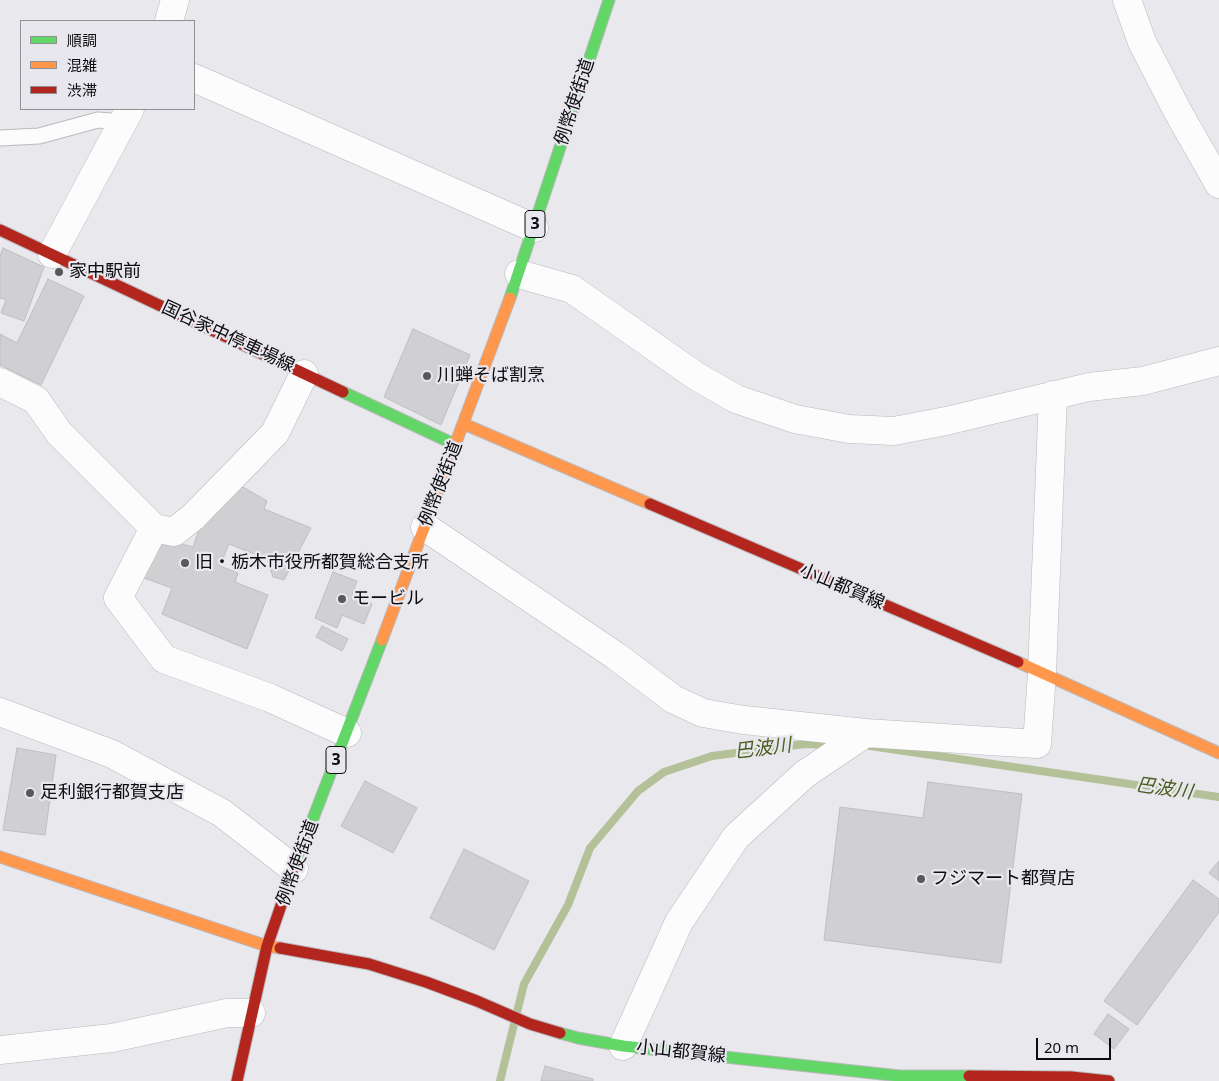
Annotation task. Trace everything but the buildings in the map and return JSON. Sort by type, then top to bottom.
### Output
[{"type":"main road","name":"例幣使街道","points":[[237,1081],[267,946],[294,869],[464,424],[519,274],[609,0]]},
{"type":"main road","name":"国谷家中停車場線","points":[[0,230],[456,445]]},
{"type":"main road","name":"小山都賀線","points":[[464,424],[1042,673],[1219,753]]},
{"type":"main road","name":"小山都賀線","points":[[0,856],[267,946],[369,964],[434,985],[530,1024],[578,1038],[623,1046],[900,1076],[1070,1077],[1109,1081]]},
{"type":"street","points":[[169,20],[175,0]]},
{"type":"street","points":[[1127,0],[1142,42],[1178,112],[1219,184]]},
{"type":"street","points":[[195,78],[534,228]]},
{"type":"street","points":[[52,254],[127,116]]},
{"type":"street","points":[[519,274],[572,289],[696,376],[736,399],[795,419],[849,430],[894,431],[946,421],[1089,387],[1144,381],[1219,361]]},
{"type":"street","points":[[0,382],[36,400],[59,433],[154,528],[174,532],[200,510],[274,433],[304,374]]},
{"type":"street","points":[[424,528],[616,656],[673,699],[703,713],[744,720],[866,733],[1037,744],[1042,673],[1053,395]]},
{"type":"street","points":[[154,528],[118,598],[164,659],[270,698],[347,732]]},
{"type":"street","points":[[0,712],[121,758],[222,813],[294,869]]},
{"type":"street","points":[[623,1046],[679,922],[736,837],[805,774],[866,733]]},
{"type":"street","points":[[0,1050],[112,1038],[227,1013],[251,1013]]},
{"type":"lane","points":[[0,138],[39,136],[98,120],[127,116]]},
{"type":"waterway","name":"巴波川","points":[[500,1081],[524,984],[568,905],[590,848],[638,791],[664,772],[712,756],[805,744],[833,745]]},
{"type":"waterway","name":"巴波川","points":[[870,746],[1219,797]]},
{"type":"traffic: fast","points":[[510,298],[609,0]]},
{"type":"traffic: fast","points":[[343,392],[456,445]]},
{"type":"traffic: fast","points":[[295,865],[382,640]]},
{"type":"traffic: fast","points":[[560,1033],[623,1046],[900,1076],[969,1076]]},
{"type":"traffic: slow","points":[[382,640],[510,298]]},
{"type":"traffic: slow","points":[[464,424],[650,504]]},
{"type":"traffic: slow","points":[[1018,662],[1219,753]]},
{"type":"traffic: slow","points":[[0,857],[267,946],[280,948]]},
{"type":"traffic: jam","points":[[0,230],[343,392]]},
{"type":"traffic: jam","points":[[650,504],[1018,662]]},
{"type":"traffic: jam","points":[[237,1081],[267,946],[295,865]]},
{"type":"traffic: jam","points":[[280,948],[369,964],[426,982],[530,1024],[560,1033]]},
{"type":"traffic: jam","points":[[969,1076],[1071,1077],[1109,1081]]},
{"type":"place","name":"家中駅前","points":[[59,272]]},
{"type":"place","name":"川蝉そば割烹","points":[[427,376]]},
{"type":"place","name":"旧・栃木市役所都賀総合支所","points":[[185,563]]},
{"type":"place","name":"モービル","points":[[342,599]]},
{"type":"place","name":"足利銀行都賀支店","points":[[30,793]]},
{"type":"place","name":"フジマート都賀店","points":[[921,879]]}]
